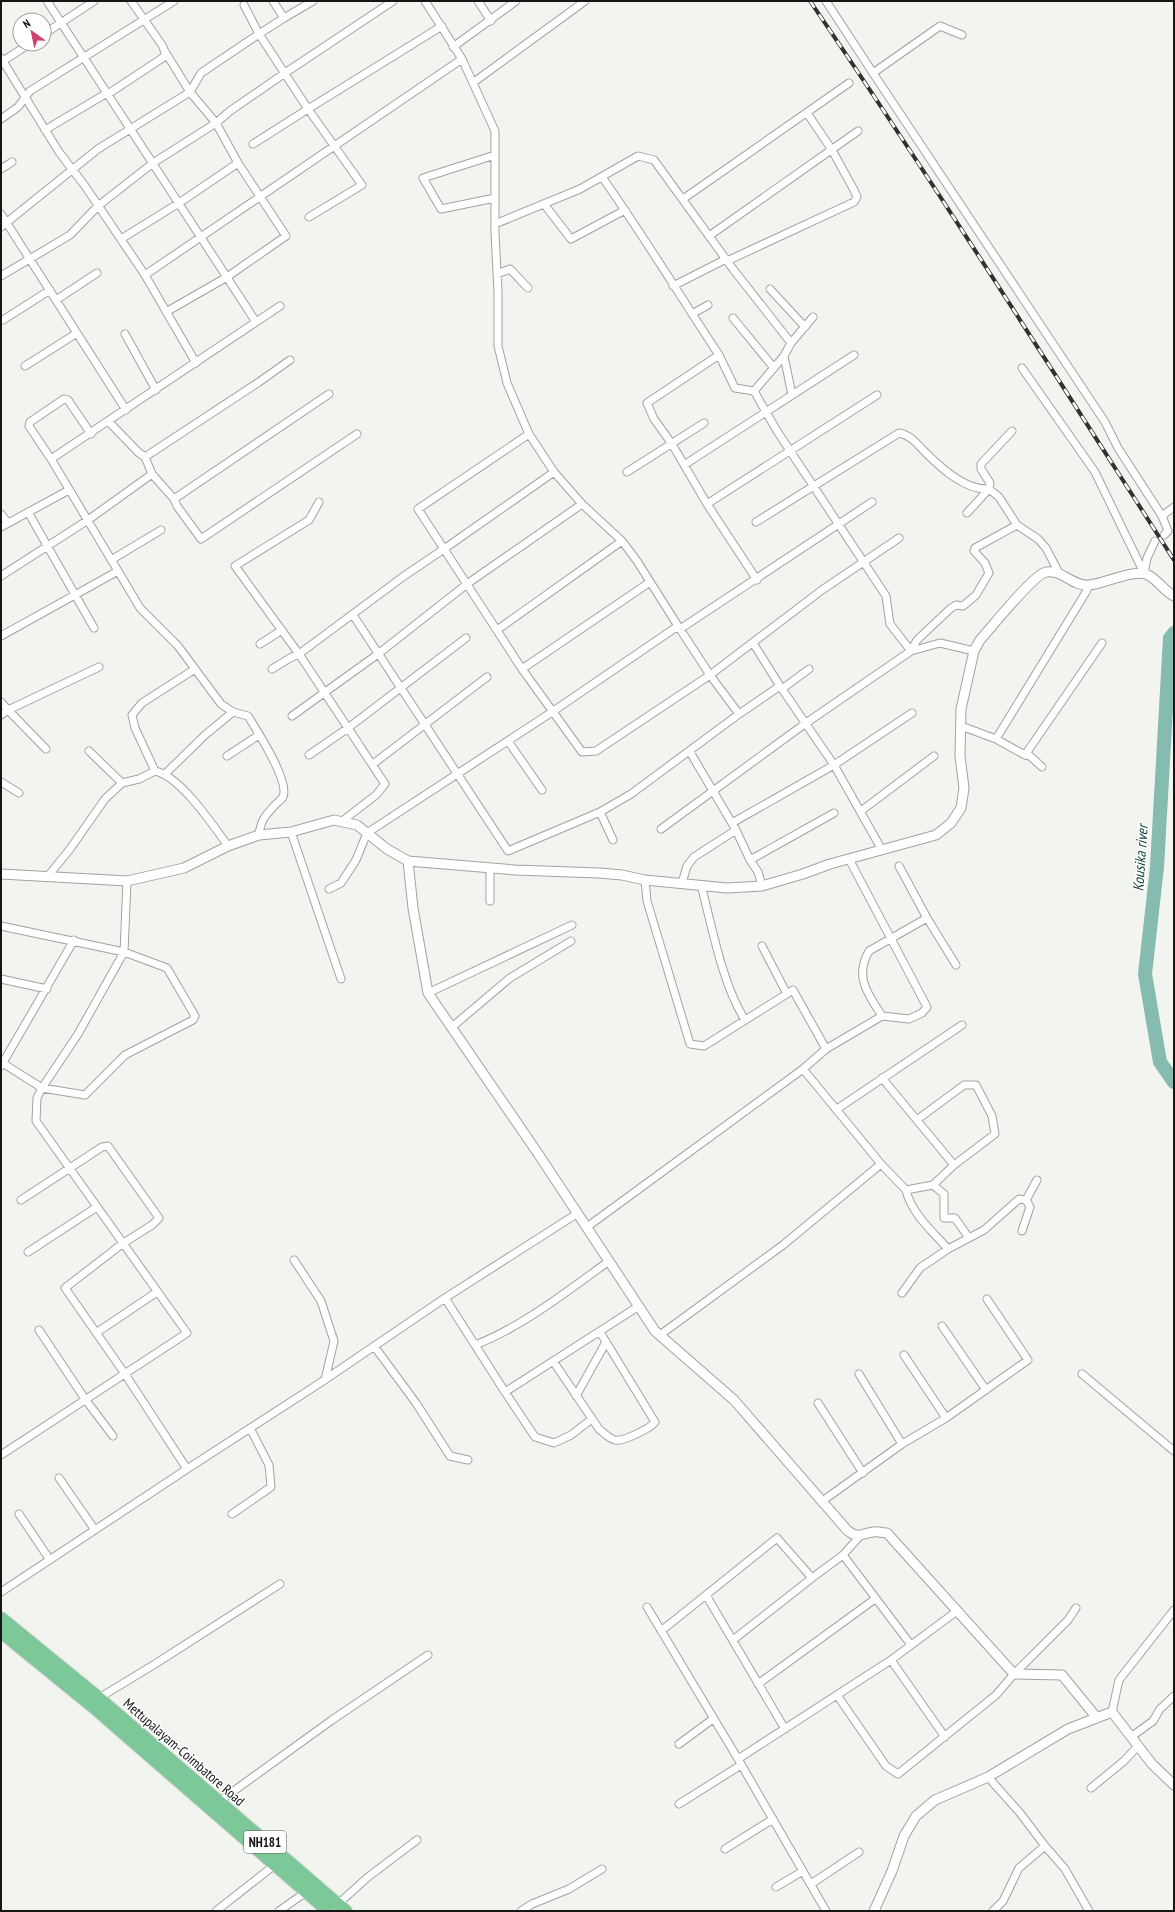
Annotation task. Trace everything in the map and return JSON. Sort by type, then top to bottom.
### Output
[{"type":"highway","name":"Mettupalayam-Coimbatore Road","points":[[1,1618],[99,1698],[146,1746],[337,1909]]},
{"type":"highway","name":"NH181","points":[[1,1632],[146,1746]]},
{"type":"highway","name":"NH181","points":[[215,1806],[306,1892],[337,1909]]},
{"type":"street","points":[[47,1],[256,322]]},
{"type":"street","points":[[52,28],[94,1]]},
{"type":"street","points":[[131,1],[190,92],[216,123],[238,163],[286,236],[227,278],[166,312]]},
{"type":"street","points":[[1,119],[18,107],[30,91],[174,1]]},
{"type":"street","points":[[273,1],[284,18]]},
{"type":"street","points":[[4,225],[98,149],[131,130],[190,92],[201,73],[259,34],[313,1]]},
{"type":"street","points":[[1,276],[70,235],[98,206],[153,163],[216,123],[230,111],[285,73],[393,1]]},
{"type":"street","points":[[425,1],[462,59],[474,82],[495,131],[494,198],[498,346],[507,383],[529,434],[554,472],[582,504],[622,541],[710,675],[739,714]]},
{"type":"street","points":[[478,1],[490,21]]},
{"type":"street","points":[[453,47],[516,1]]},
{"type":"street","points":[[474,82],[584,1]]},
{"type":"street","points":[[826,1],[928,159],[1105,422],[1118,448],[1162,516],[1168,531],[1164,535]]},
{"type":"street","points":[[244,6],[259,34],[308,109],[362,185],[309,217]]},
{"type":"street","points":[[253,144],[442,26]]},
{"type":"street","points":[[873,73],[940,26],[962,36]]},
{"type":"street","points":[[45,130],[108,94],[155,64],[164,56],[164,50]]},
{"type":"street","points":[[16,52],[2,60],[45,130],[145,274],[196,363]]},
{"type":"street","points":[[145,274],[462,59]]},
{"type":"street","points":[[683,199],[849,83]]},
{"type":"street","points":[[673,286],[854,202],[857,196],[832,150],[807,112]]},
{"type":"street","points":[[709,236],[858,131]]},
{"type":"street","points":[[494,198],[441,209],[423,178],[495,155]]},
{"type":"street","points":[[495,224],[580,189],[638,156],[654,160],[709,236],[791,343]]},
{"type":"street","points":[[1,169],[12,162]]},
{"type":"street","points":[[120,239],[179,203],[238,163]]},
{"type":"street","points":[[602,176],[719,355],[735,388],[754,390]]},
{"type":"street","points":[[544,204],[571,239],[625,210]]},
{"type":"street","points":[[1,214],[4,225],[30,259],[126,410]]},
{"type":"street","points":[[497,274],[510,269],[528,288]]},
{"type":"street","points":[[56,300],[97,273]]},
{"type":"street","points":[[770,289],[805,327]]},
{"type":"street","points":[[3,320],[50,290]]},
{"type":"street","points":[[692,314],[708,305]]},
{"type":"street","points":[[51,460],[280,306]]},
{"type":"street","points":[[754,390],[784,356],[791,343],[813,317]]},
{"type":"street","points":[[733,318],[774,368]]},
{"type":"street","points":[[25,366],[77,333]]},
{"type":"street","points":[[125,334],[156,390]]},
{"type":"street","points":[[719,355],[647,403],[654,419],[672,444],[707,504],[757,580]]},
{"type":"street","points":[[684,465],[854,355]]},
{"type":"street","points":[[784,356],[792,395]]},
{"type":"street","points":[[145,456],[260,382],[290,360]]},
{"type":"street","points":[[1022,368],[1095,472],[1147,574],[1174,596]]},
{"type":"street","points":[[754,390],[765,412],[790,449],[812,486],[886,596],[890,624],[911,651]]},
{"type":"street","points":[[174,499],[329,394]]},
{"type":"street","points":[[707,504],[790,449],[877,395]]},
{"type":"street","points":[[91,434],[68,400],[64,399],[30,422],[29,426],[88,520],[140,608],[178,646],[221,704],[233,712],[248,716],[270,751],[282,782],[284,793],[282,798],[260,823],[259,835]]},
{"type":"street","points":[[109,422],[139,453],[145,456],[152,474],[174,499],[177,506],[201,539],[204,539],[357,434]]},
{"type":"street","points":[[627,472],[704,423]]},
{"type":"street","points":[[967,513],[989,488],[990,483],[981,469],[981,464],[1012,431]]},
{"type":"street","points":[[756,522],[899,433],[907,434],[935,462],[960,481],[980,490],[989,488]]},
{"type":"street","points":[[529,434],[418,510],[522,669],[582,752],[596,751],[710,675],[822,590],[899,538]]},
{"type":"street","points":[[272,669],[299,654],[353,616],[404,576],[554,472]]},
{"type":"street","points":[[1,576],[47,548],[152,474]]},
{"type":"street","points":[[989,488],[999,497],[1017,525],[1038,539],[1046,548],[1058,573]]},
{"type":"street","points":[[1,527],[69,490]]},
{"type":"street","points":[[319,502],[309,520],[235,566],[299,654],[385,784],[376,795],[341,822]]},
{"type":"street","points":[[329,889],[341,883],[356,860],[367,833],[458,775],[679,628],[757,580],[872,502]]},
{"type":"street","points":[[292,716],[325,694],[467,584],[582,504]]},
{"type":"street","points":[[1162,516],[1170,512],[1174,507]]},
{"type":"street","points":[[28,512],[47,548],[94,628]]},
{"type":"street","points":[[1,514],[8,523]]},
{"type":"street","points":[[911,651],[917,640],[951,608],[956,604],[963,606],[982,587],[989,572],[985,563],[974,551],[975,548],[1017,525]]},
{"type":"street","points":[[111,560],[161,530]]},
{"type":"street","points":[[497,630],[622,541]]},
{"type":"street","points":[[1147,574],[1147,558],[1156,541]]},
{"type":"street","points":[[1,636],[118,571]]},
{"type":"street","points":[[1,874],[127,881],[184,868],[228,846],[259,835],[291,832],[334,820],[357,825],[387,849],[408,861],[490,868],[599,873],[622,875],[645,880],[727,888],[762,886],[936,834],[951,823],[961,808],[964,788],[960,756],[961,709],[974,651],[980,640],[1033,580],[1045,572],[1058,573],[1076,583],[1089,585],[1134,574],[1147,574]]},
{"type":"street","points":[[522,669],[650,582]]},
{"type":"street","points":[[996,739],[1089,585]]},
{"type":"street","points":[[353,616],[401,686],[508,851],[600,812],[631,794],[690,752],[739,714],[808,669]]},
{"type":"street","points":[[260,644],[282,630]]},
{"type":"street","points":[[309,755],[348,728],[401,686],[466,638]]},
{"type":"street","points":[[753,643],[834,765],[882,850]]},
{"type":"street","points":[[661,829],[806,723],[911,651],[940,643],[974,651]]},
{"type":"street","points":[[1025,755],[1102,643]]},
{"type":"street","points":[[1,715],[8,710],[99,667]]},
{"type":"street","points":[[155,771],[135,728],[132,715],[142,703],[195,670]]},
{"type":"street","points":[[372,764],[426,725],[487,677]]},
{"type":"street","points":[[1,702],[46,749]]},
{"type":"street","points":[[166,774],[205,735],[233,712]]},
{"type":"street","points":[[732,823],[834,765],[912,713]]},
{"type":"street","points":[[961,726],[996,739],[1025,755],[1030,756],[1042,767]]},
{"type":"street","points":[[227,756],[259,734]]},
{"type":"street","points":[[508,741],[542,790]]},
{"type":"street","points":[[89,751],[122,783]]},
{"type":"street","points":[[690,752],[736,830],[750,860],[758,872],[762,886]]},
{"type":"street","points":[[861,811],[934,756]]},
{"type":"street","points":[[48,876],[70,849],[105,799],[122,783],[139,779],[155,771],[166,774],[199,807],[228,846]]},
{"type":"street","points":[[1,782],[19,793]]},
{"type":"street","points":[[600,812],[613,840]]},
{"type":"street","points":[[750,860],[834,813]]},
{"type":"street","points":[[682,883],[687,866],[694,858],[736,830]]},
{"type":"street","points":[[291,832],[341,979]]},
{"type":"street","points":[[587,1228],[803,1069],[826,1049],[882,1016],[909,1019],[922,1013],[926,1007],[849,859]]},
{"type":"street","points":[[408,861],[413,908],[428,993],[578,1213],[655,1331],[734,1400],[821,1502],[847,1530],[852,1534],[860,1536],[874,1532],[887,1533],[1014,1674],[1062,1675],[1097,1718]]},
{"type":"street","points":[[899,866],[927,918],[956,965]]},
{"type":"street","points":[[490,868],[490,901]]},
{"type":"street","points":[[645,880],[647,901],[690,1044],[704,1046],[793,990],[826,1049]]},
{"type":"street","points":[[1,1455],[187,1333],[122,1244],[71,1168],[36,1121],[37,1098],[42,1088],[78,1034],[124,952],[127,881]]},
{"type":"street","points":[[701,885],[724,971],[739,1010],[745,1020]]},
{"type":"street","points":[[882,1016],[862,980],[862,968],[869,951],[927,918]]},
{"type":"street","points":[[428,993],[572,925]]},
{"type":"street","points":[[1,926],[74,940],[124,952],[167,968],[195,1016],[193,1020],[125,1055],[85,1095],[42,1088],[2,1064],[47,989],[74,940]]},
{"type":"street","points":[[452,1027],[510,978],[571,941]]},
{"type":"street","points":[[762,946],[787,994]]},
{"type":"street","points":[[1,979],[47,989]]},
{"type":"street","points":[[837,1109],[962,1025]]},
{"type":"street","points":[[803,1069],[881,1164],[906,1190],[922,1219],[948,1249]]},
{"type":"street","points":[[882,1078],[918,1119],[928,1135],[941,1147],[954,1165]]},
{"type":"street","points":[[906,1190],[933,1185],[954,1165],[995,1134],[992,1116],[976,1085],[964,1085],[918,1119]]},
{"type":"street","points":[[21,1200],[102,1147],[108,1146],[159,1218],[152,1225],[122,1244],[65,1288],[124,1374],[186,1469]]},
{"type":"street","points":[[660,1335],[783,1245],[881,1164]]},
{"type":"street","points":[[1026,1200],[1037,1180]]},
{"type":"street","points":[[933,1185],[944,1194],[944,1218],[955,1218],[969,1238]]},
{"type":"street","points":[[902,1293],[920,1268],[948,1249],[984,1230],[1019,1199],[1026,1200]]},
{"type":"street","points":[[1022,1231],[1030,1207],[1026,1200]]},
{"type":"street","points":[[28,1252],[97,1207]]},
{"type":"street","points":[[1,1592],[186,1469],[324,1380],[445,1298],[578,1213]]},
{"type":"street","points":[[294,1260],[321,1301],[334,1341],[324,1380]]},
{"type":"street","points":[[475,1345],[494,1338],[562,1295],[609,1260]]},
{"type":"street","points":[[96,1333],[157,1292]]},
{"type":"street","points":[[445,1298],[535,1437],[554,1443],[571,1435],[592,1419]]},
{"type":"street","points":[[821,1502],[902,1444],[946,1418],[1028,1360],[987,1299]]},
{"type":"street","points":[[505,1392],[639,1306]]},
{"type":"street","points":[[942,1326],[986,1390]]},
{"type":"street","points":[[39,1330],[85,1399],[113,1436]]},
{"type":"street","points":[[553,1360],[599,1429],[610,1438],[617,1440],[645,1429],[655,1422],[600,1332]]},
{"type":"street","points":[[576,1396],[606,1342]]},
{"type":"street","points":[[374,1346],[416,1403],[450,1456],[468,1460]]},
{"type":"street","points":[[904,1355],[946,1418]]},
{"type":"street","points":[[859,1374],[902,1444]]},
{"type":"street","points":[[1082,1374],[1173,1448]]},
{"type":"street","points":[[818,1403],[863,1473]]},
{"type":"street","points":[[232,1514],[271,1487],[269,1465],[250,1428]]},
{"type":"street","points":[[59,1478],[95,1530]]},
{"type":"street","points":[[19,1514],[50,1560]]},
{"type":"street","points":[[733,1640],[843,1555],[860,1536]]},
{"type":"street","points":[[661,1631],[777,1538],[812,1578]]},
{"type":"street","points":[[843,1555],[911,1645]]},
{"type":"street","points":[[99,1698],[280,1584]]},
{"type":"street","points":[[706,1594],[784,1729]]},
{"type":"street","points":[[758,1684],[875,1599]]},
{"type":"street","points":[[647,1607],[826,1911]]},
{"type":"street","points":[[837,1695],[886,1766],[898,1774],[996,1695],[1014,1674],[1068,1620],[1076,1608]]},
{"type":"street","points":[[1174,1610],[1119,1680],[1112,1712],[1152,1764],[1174,1785]]},
{"type":"street","points":[[679,1804],[784,1729],[891,1660],[957,1611]]},
{"type":"street","points":[[215,1806],[332,1720],[428,1655]]},
{"type":"street","points":[[891,1660],[945,1737]]},
{"type":"street","points":[[1131,1737],[1153,1721],[1160,1709],[1174,1696]]},
{"type":"street","points":[[874,1911],[892,1871],[904,1836],[916,1816],[935,1800],[988,1777],[1068,1728],[1112,1712]]},
{"type":"street","points":[[678,1744],[713,1719]]},
{"type":"street","points":[[1090,1788],[1115,1769],[1138,1746]]},
{"type":"street","points":[[988,1777],[1020,1813],[1065,1870],[1089,1911]]},
{"type":"street","points":[[725,1848],[773,1819]]},
{"type":"street","points":[[337,1909],[368,1877],[417,1840]]},
{"type":"street","points":[[993,1911],[1003,1901],[1020,1868],[1045,1846]]},
{"type":"street","points":[[811,1884],[859,1852]]},
{"type":"street","points":[[216,1911],[276,1864]]},
{"type":"street","points":[[521,1911],[532,1904],[569,1889],[602,1869]]},
{"type":"street","points":[[776,1887],[803,1871]]},
{"type":"street","points":[[279,1911],[306,1892]]},
{"type":"waterway","name":"Kousika river","points":[[1174,633],[1170,638],[1157,867],[1145,974],[1160,1062],[1174,1082]]},
{"type":"railway","points":[[810,1],[948,209],[1174,560]]}]
